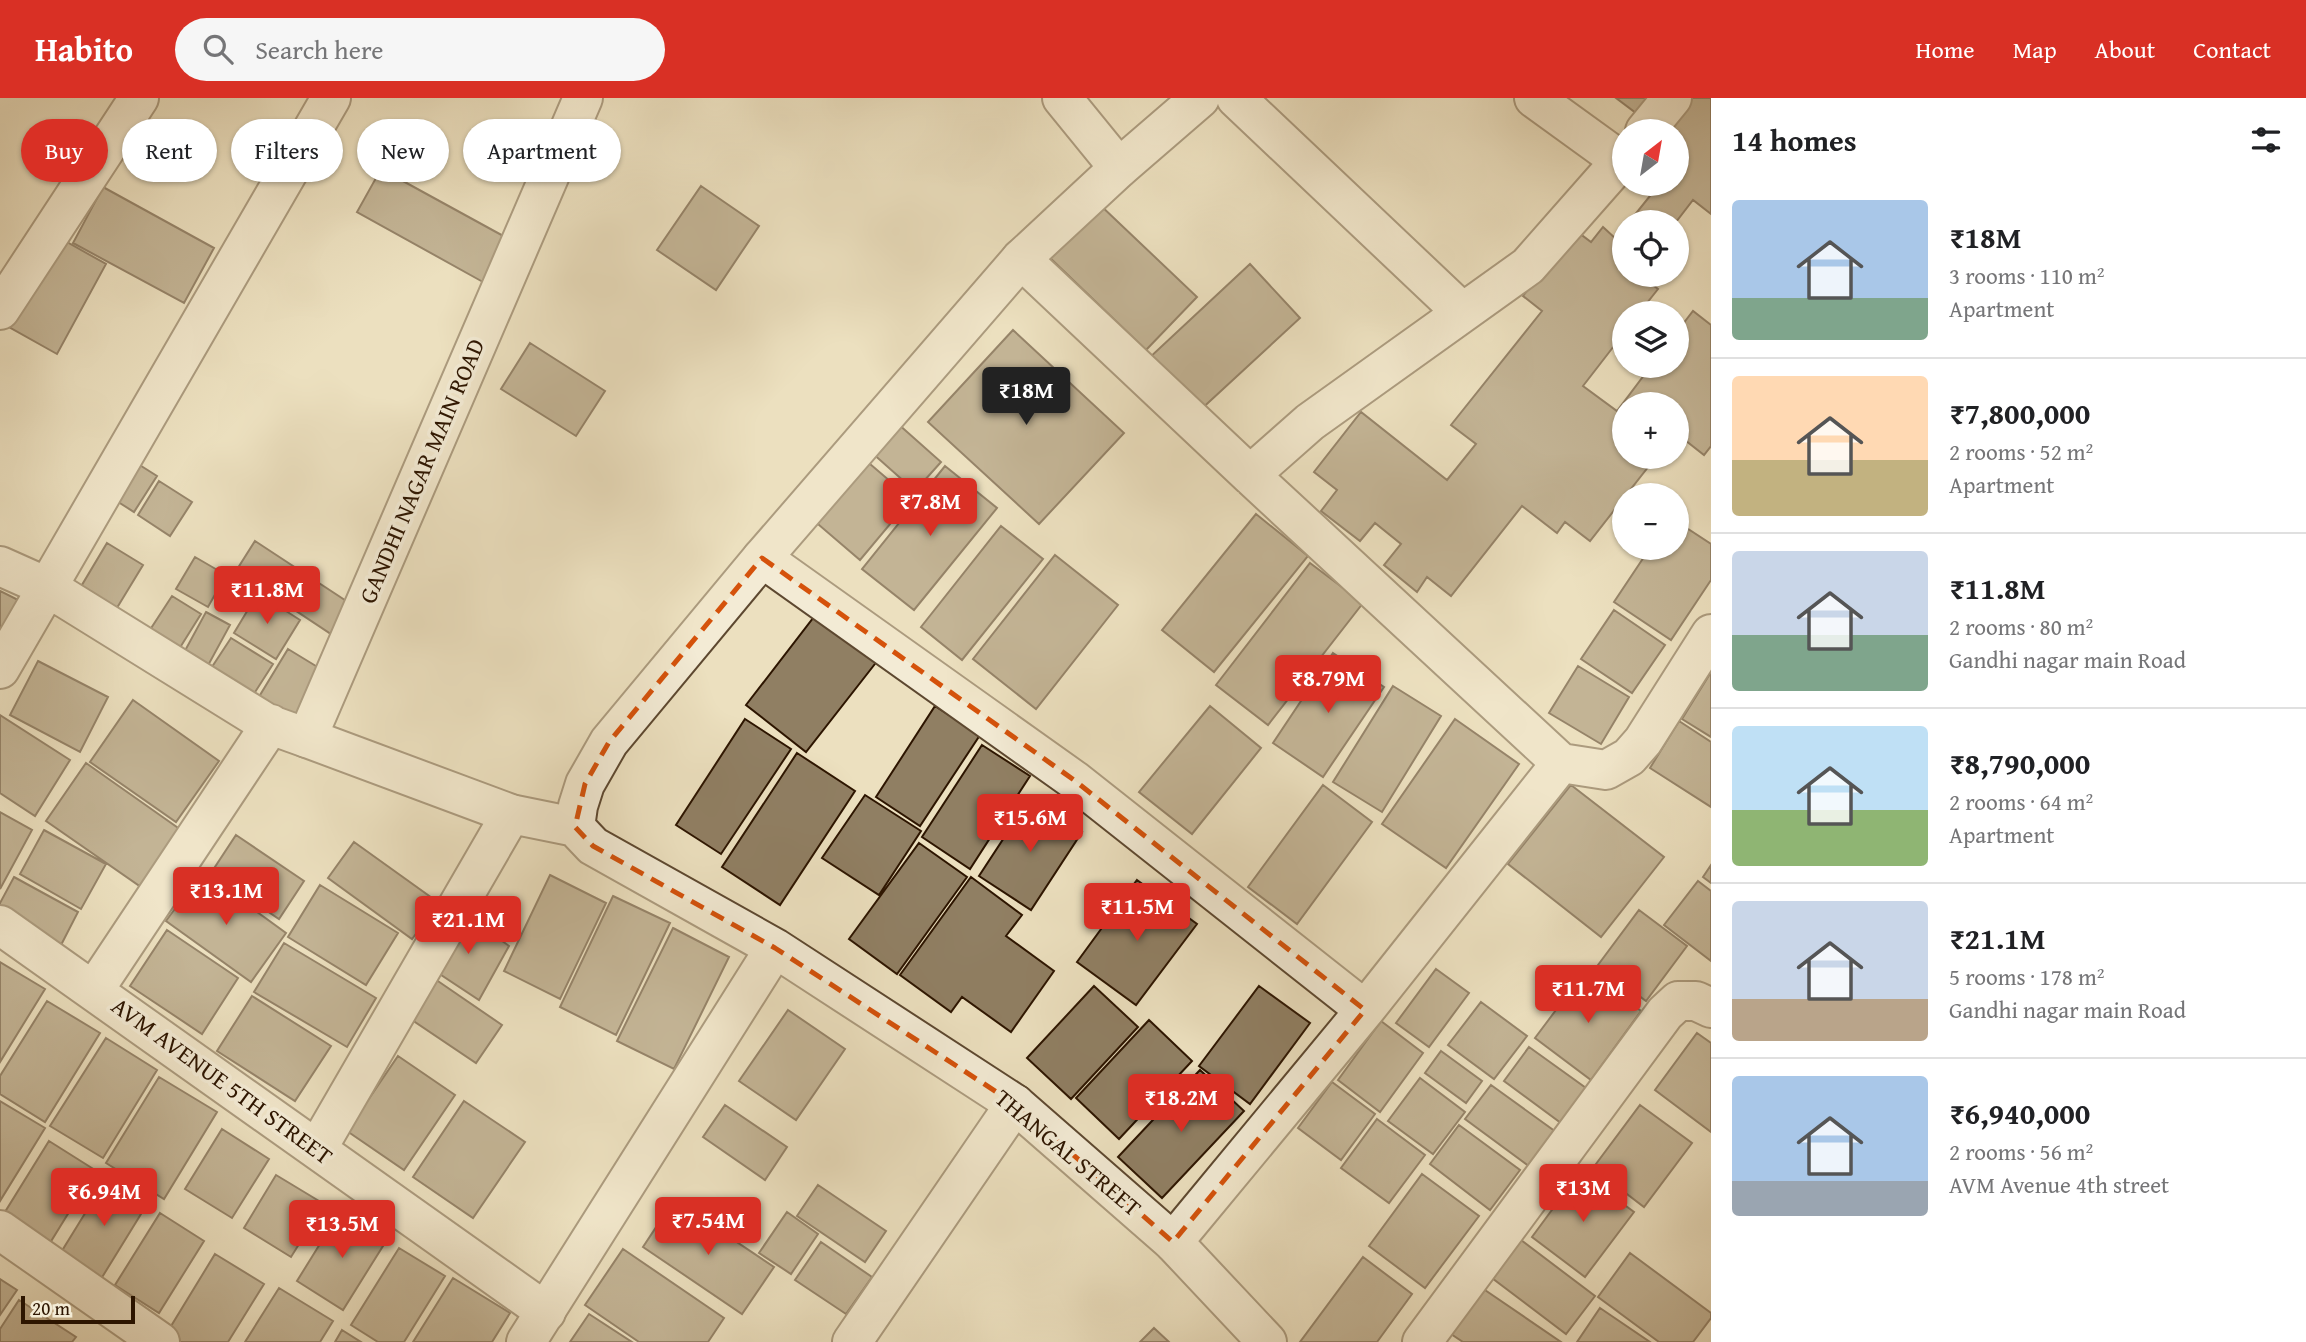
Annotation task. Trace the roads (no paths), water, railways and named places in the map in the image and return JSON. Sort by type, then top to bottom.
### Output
[{"type":"street","points":[[0,310],[139,98]]},
{"type":"street","points":[[0,669],[331,98]]},
{"type":"street","name":"GANDHI NAGAR MAIN ROAD","points":[[307,738],[583,98]]},
{"type":"street","points":[[1062,98],[1119,168]]},
{"type":"street","points":[[0,566],[47,587],[268,724],[511,814],[575,827],[585,783],[609,742],[762,558],[1021,259],[1119,168],[1200,98]]},
{"type":"street","points":[[1236,98],[1462,312]]},
{"type":"street","points":[[1534,98],[1612,151]]},
{"type":"street","points":[[1655,119],[1672,98]]},
{"type":"street","points":[[1250,475],[1310,422],[1528,266],[1612,171]]},
{"type":"street","points":[[1021,259],[1561,763],[1606,771],[1629,757],[1643,741],[1711,634]]},
{"type":"street","points":[[762,558],[1074,780],[1366,1010]]},
{"type":"street","points":[[94,990],[271,724]]},
{"type":"street","points":[[1173,1242],[1366,1010],[1561,763]]},
{"type":"street","points":[[317,1149],[511,814]]},
{"type":"street","name":"THANGAL STREET","points":[[575,827],[593,846],[775,948],[1015,1104],[1173,1242],[1266,1342]]},
{"type":"street","name":"AVM AVENUE 5TH STREET","points":[[0,925],[317,1149],[536,1327]]},
{"type":"street","points":[[536,1327],[775,948]]},
{"type":"street","points":[[1422,1342],[1665,1013],[1678,1001],[1696,1001],[1711,1008]]},
{"type":"street","points":[[852,1342],[1015,1104]]},
{"type":"street","points":[[0,1230],[160,1342]]}]
